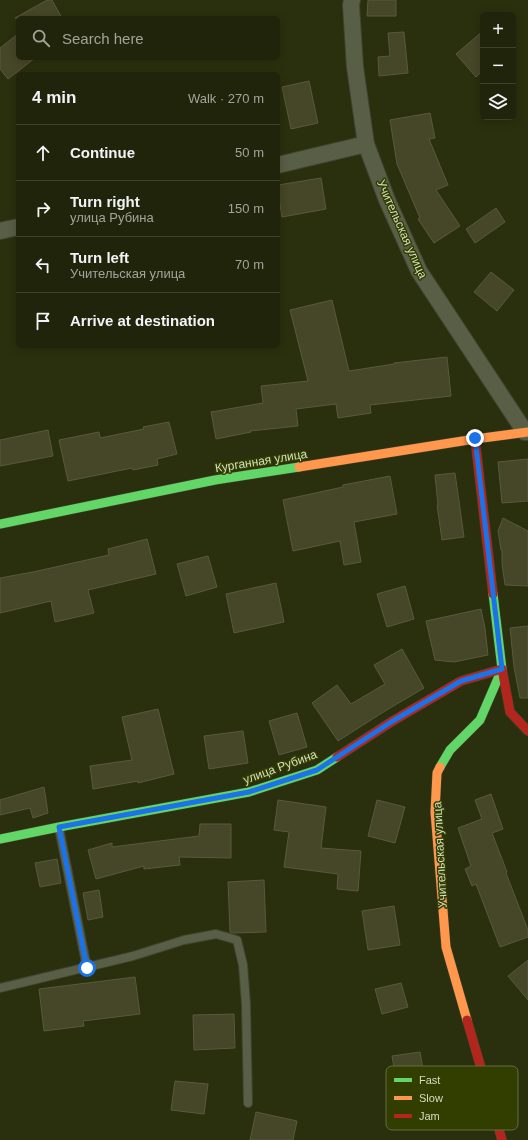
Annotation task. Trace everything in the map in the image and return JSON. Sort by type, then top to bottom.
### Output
[{"type":"street","name":"Учительская улица","points":[[352,0],[351,5],[355,67],[366,144],[387,200],[419,271],[526,432]]},
{"type":"street","points":[[280,165],[366,144]]},
{"type":"street","points":[[0,231],[16,227]]},
{"type":"street","name":"Курганная улица","points":[[0,524],[214,480],[475,438],[526,432]]},
{"type":"street","points":[[475,438],[502,669],[510,712],[528,731]]},
{"type":"street","name":"Учительская улица","points":[[481,1066],[446,947],[435,812],[437,773],[450,750],[480,720],[502,669]]},
{"type":"street","name":"улица Рубина","points":[[0,840],[59,827],[249,792],[317,770],[391,722],[461,681],[502,669]]},
{"type":"street","name":"Учительская улица","points":[[499,1130],[502,1140]]},
{"type":"lane","points":[[59,827],[87,968]]},
{"type":"lane","points":[[0,988],[87,968],[133,956],[184,940],[216,934],[237,940],[243,965],[246,1004],[248,1102]]},
{"type":"building","points":[[47,0],[52,0],[61,16],[19,16]]},
{"type":"building","points":[[368,0],[396,0],[396,16],[367,16]]},
{"type":"building","points":[[404,32],[408,73],[379,76],[378,57],[390,56],[388,33]]},
{"type":"building","points":[[480,34],[480,73],[476,77],[456,54]]},
{"type":"building","points":[[16,36],[16,60],[32,60],[8,79],[0,69],[0,48]]},
{"type":"building","points":[[309,81],[318,123],[291,129],[282,87]]},
{"type":"building","points":[[430,113],[435,138],[429,139],[448,185],[436,190],[460,226],[434,243],[418,219],[420,218],[397,164],[390,120]]},
{"type":"building","points":[[321,178],[326,209],[282,217],[280,204],[280,185]]},
{"type":"building","points":[[496,208],[505,222],[475,243],[466,229]]},
{"type":"building","points":[[491,272],[514,290],[497,311],[474,292]]},
{"type":"building","points":[[332,300],[349,371],[394,363],[447,357],[451,396],[370,405],[371,413],[338,418],[336,404],[296,409],[298,426],[250,431],[251,432],[216,439],[211,412],[263,403],[261,386],[308,381],[290,310]]},
{"type":"building","points":[[169,422],[177,454],[157,459],[158,465],[133,470],[132,468],[68,481],[59,440],[99,432],[100,438]]},
{"type":"building","points":[[48,430],[53,456],[0,466],[0,440]]},
{"type":"building","points":[[528,459],[528,501],[502,503],[498,462]]},
{"type":"building","points":[[455,473],[464,537],[442,540],[437,505],[435,475]]},
{"type":"building","points":[[390,476],[397,514],[354,522],[361,562],[344,565],[340,541],[293,551],[283,500],[343,487],[343,485]]},
{"type":"building","points":[[503,518],[528,531],[528,586],[505,585],[502,550],[498,531]]},
{"type":"building","points":[[147,539],[156,574],[88,590],[94,613],[55,622],[51,601],[0,613],[0,578],[109,555],[108,549]]},
{"type":"building","points":[[208,556],[217,587],[186,596],[177,564]]},
{"type":"building","points":[[276,583],[284,622],[234,633],[226,594]]},
{"type":"building","points":[[405,586],[414,619],[387,627],[377,594]]},
{"type":"building","points":[[481,609],[488,655],[454,662],[435,660],[426,621]]},
{"type":"building","points":[[528,626],[528,698],[520,698],[514,667],[510,628]]},
{"type":"building","points":[[402,649],[424,688],[338,741],[312,703],[337,685],[351,704],[385,684],[374,665]]},
{"type":"building","points":[[158,709],[174,774],[138,783],[138,781],[93,789],[90,766],[132,760],[122,717]]},
{"type":"building","points":[[297,713],[307,747],[279,755],[269,721]]},
{"type":"building","points":[[243,731],[248,763],[209,769],[204,736]]},
{"type":"building","points":[[44,787],[48,813],[33,818],[30,808],[0,815],[0,800]]},
{"type":"building","points":[[491,794],[503,829],[492,833],[528,930],[528,937],[500,947],[476,884],[472,886],[465,869],[471,866],[458,828],[482,819],[475,800]]},
{"type":"building","points":[[278,800],[326,807],[321,848],[361,851],[358,891],[337,889],[338,874],[284,867],[289,832],[274,830]]},
{"type":"building","points":[[377,800],[405,807],[395,843],[368,836]]},
{"type":"building","points":[[200,824],[231,824],[231,858],[179,857],[180,865],[144,869],[144,866],[96,879],[88,850],[112,843],[112,847],[199,836]]},
{"type":"building","points":[[57,859],[61,883],[40,887],[35,863]]},
{"type":"building","points":[[264,880],[266,932],[230,932],[228,882]]},
{"type":"building","points":[[99,890],[103,917],[88,920],[83,893]]},
{"type":"building","points":[[394,906],[400,945],[368,950],[362,911]]},
{"type":"building","points":[[528,960],[528,1000],[508,976]]},
{"type":"building","points":[[135,977],[140,1014],[83,1021],[84,1026],[44,1031],[39,989]]},
{"type":"building","points":[[401,983],[408,1007],[382,1014],[375,989]]},
{"type":"building","points":[[234,1014],[235,1048],[194,1050],[193,1015]]},
{"type":"building","points":[[420,1052],[422,1066],[394,1066],[392,1056]]},
{"type":"building","points":[[175,1081],[208,1084],[204,1114],[171,1110]]},
{"type":"building","points":[[256,1112],[297,1121],[293,1140],[250,1140]]},
{"type":"traffic: fast","points":[[0,524],[215,480],[299,467]]},
{"type":"traffic: fast","points":[[440,767],[450,750],[480,720],[502,669],[493,594]]},
{"type":"traffic: fast","points":[[0,839],[249,792],[317,770],[337,757]]},
{"type":"traffic: slow","points":[[299,467],[528,432]]},
{"type":"traffic: slow","points":[[440,767],[437,773],[435,812],[446,947],[467,1020]]},
{"type":"traffic: jam","points":[[475,439],[493,594]]},
{"type":"traffic: jam","points":[[337,757],[391,722],[461,681],[502,669],[510,712],[528,731]]},
{"type":"traffic: jam","points":[[467,1020],[480,1066]]},
{"type":"traffic: jam","points":[[499,1130],[502,1140]]},
{"type":"route","points":[[87,968],[59,827],[249,792],[317,770],[391,722],[461,681],[502,669],[475,438]]}]
